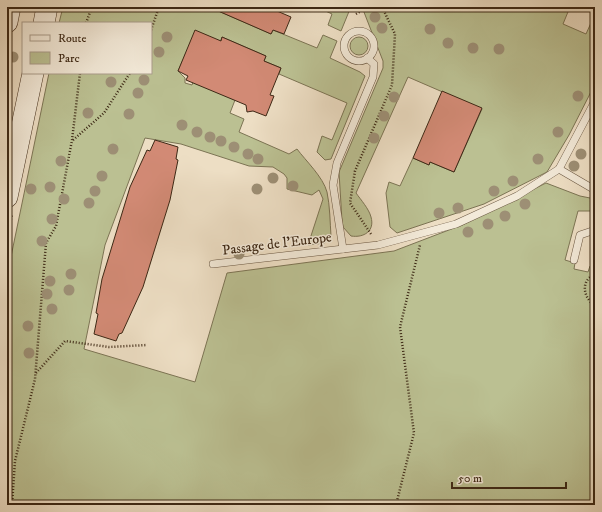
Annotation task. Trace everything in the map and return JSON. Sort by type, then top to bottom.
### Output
[{"type":"main road","points":[[7,22],[10,7]]},
{"type":"main road","points":[[44,22],[47,7]]},
{"type":"main road","points":[[7,197],[33,74]]},
{"type":"lane","points":[[357,31],[362,31],[371,38],[373,48],[368,58],[355,60],[349,57],[345,51],[344,45],[349,35],[357,31]]},
{"type":"lane","name":"Passage de l'Europe","points":[[343,249],[333,185],[337,163],[373,77],[374,64],[368,58]]},
{"type":"lane","name":"Passage de l'Europe","points":[[213,264],[378,245],[456,224],[517,196],[559,169],[595,100]]},
{"type":"lane","points":[[559,169],[595,190]]},
{"type":"lane","points":[[574,260],[580,235],[595,230]]},
{"type":"path","points":[[86,22],[92,7]]},
{"type":"path","points":[[152,27],[159,7]]},
{"type":"path","points":[[356,14],[368,7]]},
{"type":"path","points":[[378,245],[350,203],[355,171],[392,85],[395,34],[382,7]]},
{"type":"path","points":[[12,505],[14,461],[35,374],[46,243],[56,226],[72,140],[80,74]]},
{"type":"path","points":[[72,140],[104,113],[129,74]]},
{"type":"path","points":[[396,505],[414,433],[400,327],[423,233]]},
{"type":"path","points":[[595,274],[586,280],[585,286],[586,295],[591,304],[595,306]]},
{"type":"path","points":[[35,374],[65,342],[109,347],[147,344]]},
{"type":"green space","points":[[63,7],[215,7],[214,9],[271,34],[273,30],[317,48],[323,35],[337,41],[330,58],[360,72],[365,76],[331,159],[325,160],[317,152],[322,136],[332,140],[347,103],[279,74],[281,68],[264,61],[266,56],[222,37],[219,45],[186,53],[178,71],[185,78],[185,83],[192,85],[194,79],[235,100],[230,113],[244,119],[239,132],[289,154],[297,149],[314,169],[325,186],[327,192],[331,236],[325,243],[308,245],[323,199],[319,190],[312,195],[287,189],[287,178],[284,174],[273,167],[249,166],[181,144],[145,138],[105,245],[84,349],[195,382],[227,273],[394,251],[462,225],[546,183],[580,196],[595,199],[595,211],[578,211],[565,260],[575,263],[574,269],[588,272],[590,266],[595,267],[595,505],[7,505],[7,276],[49,74],[152,74],[152,22],[59,22]]},
{"type":"green space","points":[[317,7],[349,7],[350,9],[341,31],[328,25],[332,14]]},
{"type":"green space","points":[[362,7],[570,7],[563,24],[586,34],[595,14],[595,84],[569,135],[547,172],[484,204],[397,233],[390,227],[386,193],[389,182],[400,186],[413,158],[429,165],[430,162],[454,172],[482,109],[408,77],[356,193],[370,214],[372,222],[370,230],[364,235],[351,236],[343,227],[339,172],[383,68],[383,61]]},
{"type":"green space","points":[[359,37],[363,38],[367,42],[367,50],[363,54],[359,55],[355,54],[351,50],[350,46],[351,42],[355,38]]},
{"type":"building","points":[[209,7],[279,7],[277,11],[291,17],[284,34],[273,30],[271,34]]},
{"type":"building","points":[[195,30],[221,41],[222,37],[266,56],[264,61],[281,68],[270,95],[274,96],[266,116],[253,111],[247,112],[246,105],[186,80],[188,76],[178,71]]},
{"type":"building","points":[[442,91],[482,108],[454,172],[430,162],[429,165],[413,158]]},
{"type":"building","points":[[155,140],[178,147],[176,159],[178,160],[170,200],[143,287],[122,333],[119,334],[116,341],[94,334],[102,279],[130,187],[147,150],[150,151]]}]
